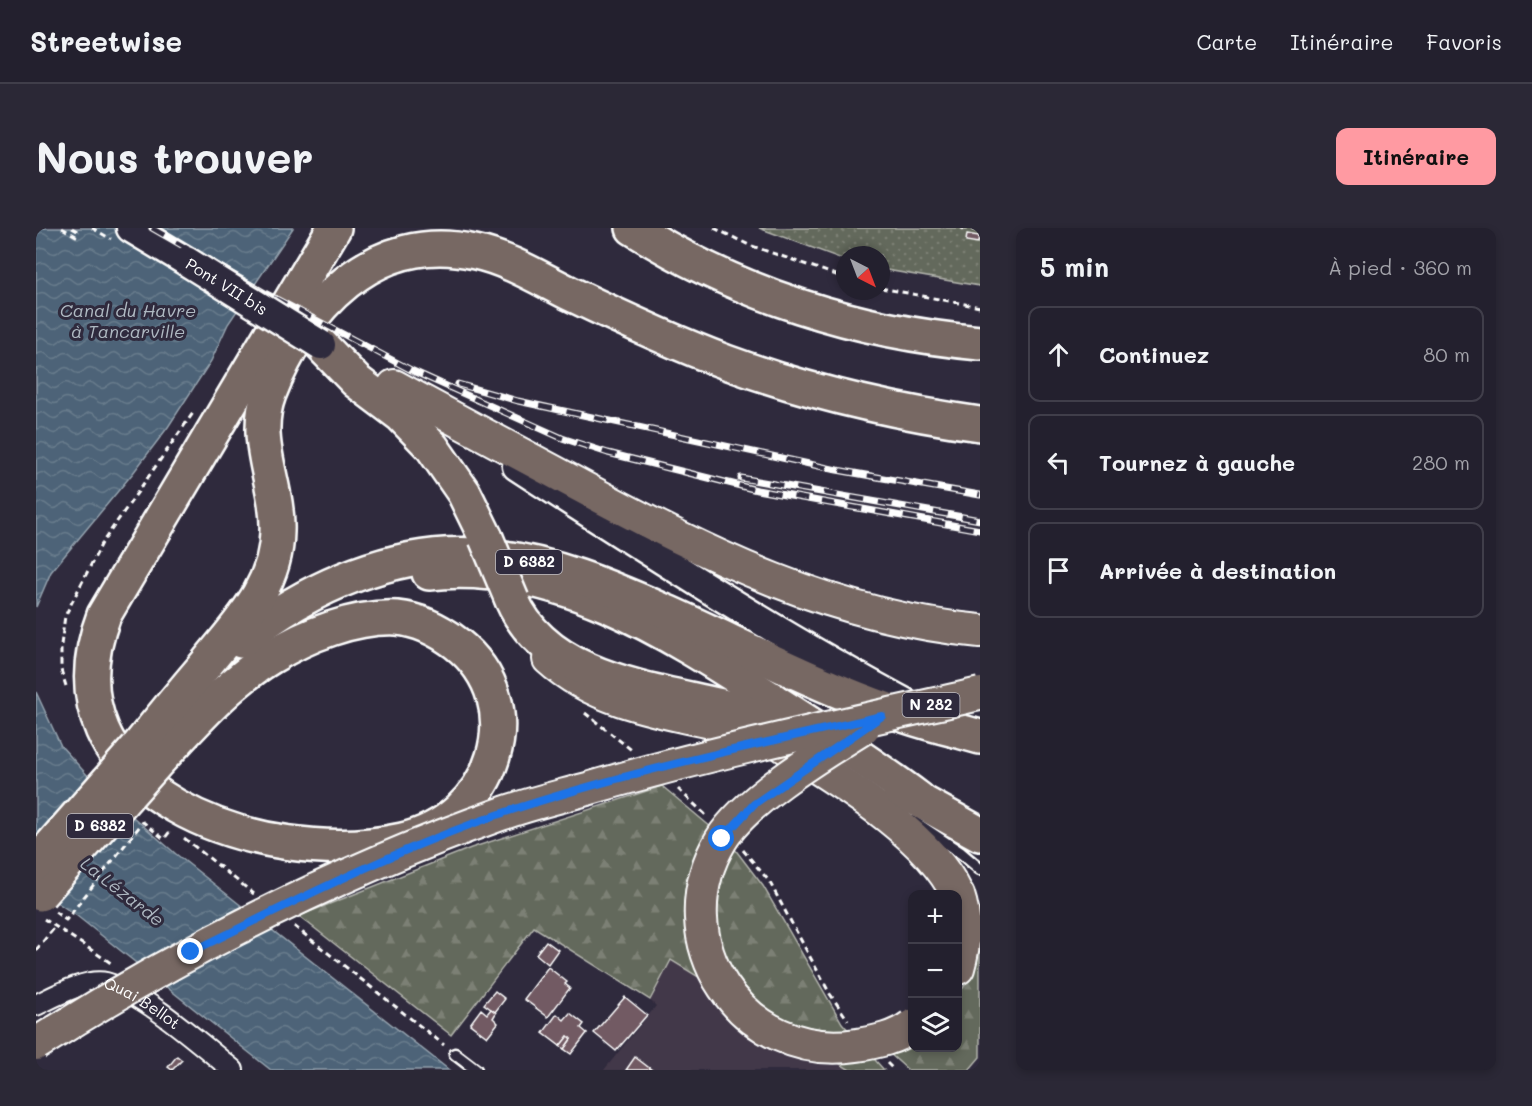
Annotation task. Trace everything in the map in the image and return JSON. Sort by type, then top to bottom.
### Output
[{"type":"highway","points":[[149,753],[276,654],[301,641],[341,627],[382,618],[399,618],[418,622],[448,636],[480,669],[495,706],[497,738],[491,767],[467,804],[446,822],[419,835],[374,844],[291,843],[224,828],[158,796],[132,776],[115,758],[99,729],[90,696],[90,676],[93,646],[104,615],[334,228]]},
{"type":"highway","points":[[633,228],[722,276],[808,309],[893,331],[980,343]]},
{"type":"highway","points":[[149,753],[260,595],[273,564],[277,532],[275,502],[262,434],[269,394],[285,357],[321,305],[347,279],[379,261],[405,252],[434,248],[474,251],[512,265],[638,326],[726,362],[848,401],[980,424]]},
{"type":"highway","points":[[321,345],[356,381],[401,415],[432,447],[464,493],[516,608],[556,652],[585,669],[628,686],[739,710],[772,722],[821,746],[870,776],[919,799]]},
{"type":"highway","name":"D 6382","points":[[36,898],[237,645],[272,616],[320,590],[361,574],[408,560],[487,555],[533,563],[592,581],[838,690],[921,722],[967,733]]},
{"type":"highway","name":"D 6382","points":[[36,863],[233,670],[278,630],[318,606],[373,585],[418,574],[457,570],[533,580],[573,590],[608,605],[696,651],[882,771],[919,799],[980,834]]},
{"type":"main road","name":"Pont VII bis","points":[[130,228],[321,345],[394,386],[617,531],[843,670],[967,733]]},
{"type":"main road","points":[[394,386],[692,545],[742,569],[847,606],[914,621],[980,631]]},
{"type":"main road","points":[[516,608],[545,655],[583,686],[618,699],[765,735],[843,783],[922,846],[950,880],[955,890]]},
{"type":"main road","name":"N 282","points":[[36,1044],[119,991],[191,952],[356,871],[502,814],[652,771],[980,694]]},
{"type":"main road","points":[[882,716],[754,804],[722,839],[712,860],[700,899],[700,931],[712,971],[735,1004],[772,1030],[809,1046],[846,1047],[882,1041],[908,1028]]},
{"type":"main road","points":[[962,912],[964,939],[962,947]]},
{"type":"street","name":"Quai Bellot","points":[[36,1005],[73,987],[105,982],[148,1004],[233,1070]]},
{"type":"lane","points":[[765,735],[922,826],[980,869]]},
{"type":"lane","points":[[455,1054],[476,1070]]},
{"type":"path","points":[[62,228],[76,236],[79,232],[72,228]]},
{"type":"path","points":[[714,228],[749,245],[836,275]]},
{"type":"path","points":[[961,228],[980,231]]},
{"type":"path","points":[[890,290],[980,307]]},
{"type":"path","points":[[66,920],[143,822],[164,839],[172,829]]},
{"type":"path","points":[[36,912],[114,965]]},
{"type":"path","points":[[36,950],[55,927]]},
{"type":"shaded area","points":[[671,959],[850,1070],[604,1070],[656,1006],[650,1000]]},
{"type":"green space","points":[[759,228],[980,228],[980,286],[890,271],[890,246],[836,246],[836,257]]},
{"type":"green space","points":[[662,786],[731,844],[763,886],[842,1023],[884,1070],[850,1070],[671,960],[650,1000],[534,927],[451,1035],[299,916],[471,848]]},
{"type":"green space","points":[[980,932],[980,1057],[969,1070],[908,1070],[888,1052],[908,1039],[908,1052],[962,1052],[962,989]]},
{"type":"water","name":"Canal du Havre à Tancarville","points":[[36,228],[293,228],[228,324],[211,361],[168,427],[51,572],[36,607]]},
{"type":"water","name":"La Lézarde","points":[[36,692],[61,746],[98,787],[176,854],[449,1070],[271,1070],[77,916],[36,888]]},
{"type":"building","points":[[967,234],[979,236],[978,243],[966,241]]},
{"type":"building","points":[[546,941],[558,950],[548,964],[536,954]]},
{"type":"building","points":[[548,967],[567,982],[565,984],[570,988],[548,1017],[524,999]]},
{"type":"building","points":[[495,991],[505,999],[495,1012],[484,1004]]},
{"type":"building","points":[[625,997],[647,1015],[616,1051],[594,1033]]},
{"type":"building","points":[[481,1009],[487,1014],[491,1009],[496,1013],[493,1018],[498,1023],[487,1037],[470,1024]]},
{"type":"building","points":[[570,1013],[584,1024],[581,1028],[587,1033],[571,1054],[564,1049],[571,1039],[568,1036],[560,1046],[543,1033],[557,1014],[564,1020]]},
{"type":"building","points":[[568,1036],[571,1039],[564,1049],[560,1046]]},
{"type":"building","points":[[177,1056],[182,1060],[172,1070],[168,1067]]},
{"type":"building","points":[[635,1057],[652,1070],[626,1070]]},
{"type":"railway","points":[[152,228],[265,293],[413,371],[562,438],[608,453],[757,490],[980,530]]},
{"type":"railway","points":[[458,384],[518,401],[837,470],[980,495]]},
{"type":"railway","points":[[741,478],[980,520]]},
{"type":"route","points":[[191,952],[356,871],[502,814],[640,774],[756,744],[882,716],[839,743],[754,804],[722,839]]}]
